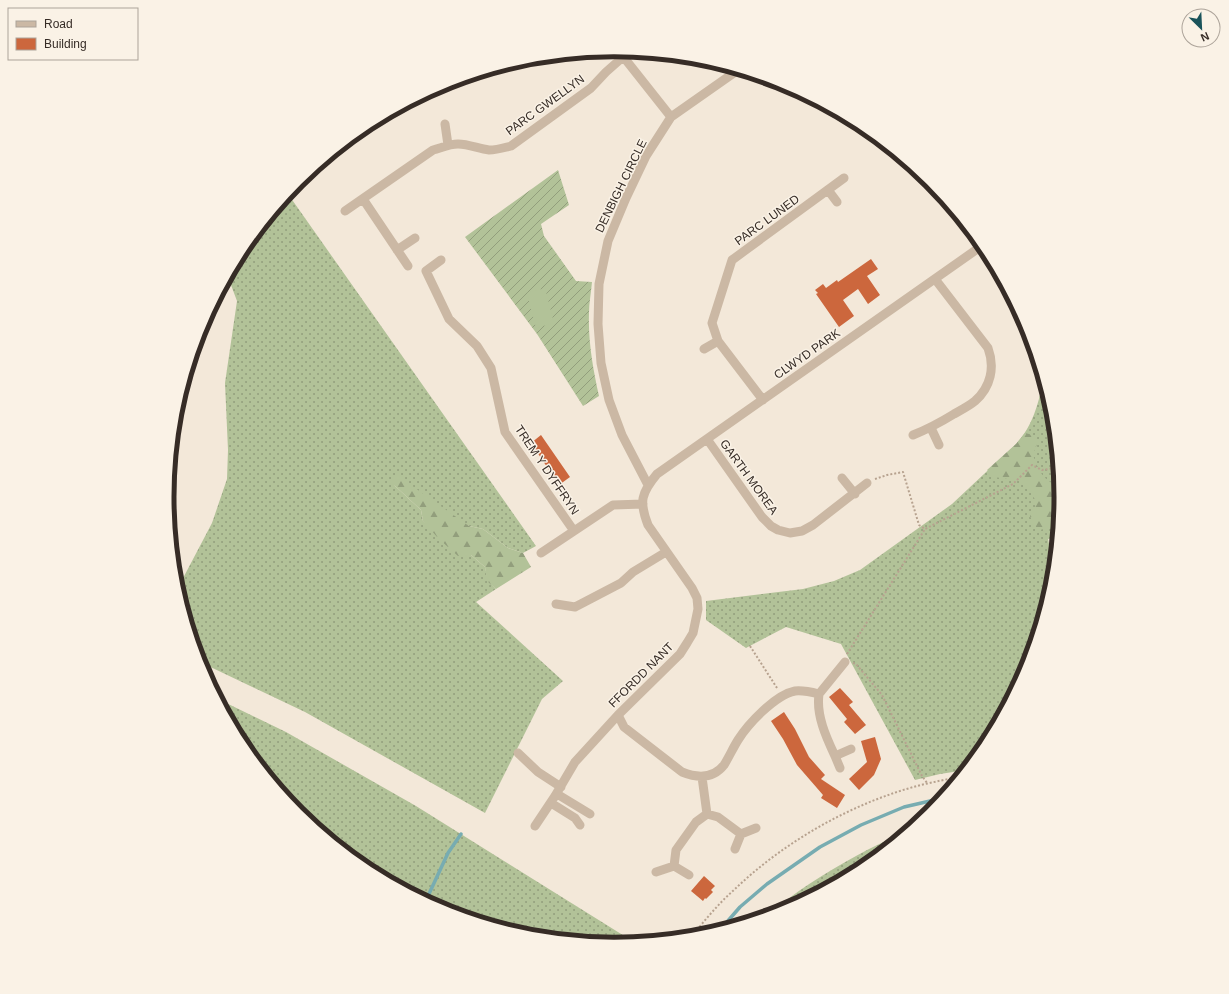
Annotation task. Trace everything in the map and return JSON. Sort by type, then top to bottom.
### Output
[{"type":"street","name":"PARC GWELLYN","points":[[345,211],[433,150],[458,144],[472,145],[488,150],[501,149],[511,146],[591,88],[618,57]]},
{"type":"street","points":[[624,57],[671,117]]},
{"type":"street","name":"DENBIGH CIRCLE","points":[[648,485],[622,435],[609,400],[600,363],[598,324],[599,284],[608,241],[646,156],[671,117],[733,73]]},
{"type":"street","points":[[445,124],[448,146]]},
{"type":"street","name":"PARC LUNED","points":[[763,400],[718,340],[712,323],[732,260],[844,178]]},
{"type":"street","points":[[828,190],[837,202]]},
{"type":"street","points":[[363,199],[408,266]]},
{"type":"street","points":[[397,250],[415,238]]},
{"type":"street","name":"CLWYD PARK","points":[[648,485],[657,474],[977,249]]},
{"type":"street","name":"TREM Y DYFFRYN","points":[[441,260],[426,271],[449,319],[477,346],[490,368],[505,432],[574,531]]},
{"type":"street","points":[[913,435],[931,428],[974,402],[983,393],[990,380],[992,368],[988,348],[935,279]]},
{"type":"street","points":[[704,349],[718,340]]},
{"type":"street","points":[[931,428],[940,445]]},
{"type":"street","name":"GARTH MOREA","points":[[707,439],[762,517],[771,526],[778,530],[790,533],[802,531],[813,525],[855,494],[867,483]]},
{"type":"street","points":[[842,478],[855,494]]},
{"type":"street","name":"FFORDD NANT","points":[[535,826],[551,804],[575,762],[618,715],[680,654],[693,632],[698,609],[697,598],[692,588],[648,525],[644,514],[643,504],[644,494],[648,485]]},
{"type":"street","name":"TREM Y DYFFRYN","points":[[541,553],[613,505],[643,504]]},
{"type":"street","points":[[556,604],[577,611],[621,583],[632,572],[666,552]]},
{"type":"street","points":[[840,768],[826,736],[818,702],[819,694],[846,662]]},
{"type":"street","points":[[618,715],[624,727],[682,772],[692,776],[702,777],[714,772],[724,765],[738,739],[768,706],[782,696],[794,691],[805,690],[819,694]]},
{"type":"street","points":[[835,756],[851,749]]},
{"type":"street","points":[[518,753],[559,790],[590,814]]},
{"type":"street","points":[[702,777],[707,814]]},
{"type":"street","points":[[551,804],[575,818],[580,825]]},
{"type":"street","points":[[707,814],[718,817],[741,834]]},
{"type":"street","points":[[674,866],[676,850],[696,822],[707,814]]},
{"type":"street","points":[[735,849],[741,834],[756,828]]},
{"type":"street","points":[[656,872],[674,866]]},
{"type":"street","points":[[674,866],[689,876]]},
{"type":"path","points":[[927,784],[882,695],[856,664],[846,662],[846,656],[925,530],[1013,484],[1032,465],[1042,470],[1054,468]]},
{"type":"path","points":[[867,483],[876,478],[903,472],[919,525],[925,530]]},
{"type":"path","points":[[750,646],[782,696]]},
{"type":"path","points":[[698,929],[734,890],[751,874],[798,839],[855,808],[902,790],[952,779]]},
{"type":"green space","points":[[558,170],[569,205],[541,224],[544,236],[576,281],[592,282],[589,309],[589,334],[599,396],[583,406],[537,334],[465,237]]},
{"type":"green space","points":[[291,199],[536,546],[523,553],[508,548],[483,529],[469,526],[394,485],[421,510],[423,521],[471,555],[485,567],[488,581],[496,589],[476,602],[563,681],[542,699],[485,813],[305,712],[208,666],[189,611],[182,579],[212,523],[227,479],[228,450],[225,383],[237,301],[230,283],[233,277],[265,229]]},
{"type":"green space","points":[[545,288],[554,323],[536,328],[527,293]]},
{"type":"green space","points":[[1041,390],[1051,440],[1054,468],[1054,526],[1053,538],[1048,539],[1051,554],[1040,611],[1021,665],[1009,692],[996,717],[959,771],[915,780],[841,644],[786,627],[746,648],[706,620],[706,601],[803,589],[834,581],[860,570],[952,504],[1016,444],[1031,422]]},
{"type":"green space","points":[[1041,390],[1043,398],[1039,399]]},
{"type":"green space","points":[[1025,433],[1033,435],[1037,444],[1033,455],[1037,466],[1042,475],[1054,484],[1054,525],[1050,527],[1040,530],[1034,525],[1030,516],[1037,503],[1030,491],[1021,481],[994,477],[987,470],[1016,444]]},
{"type":"green space","points":[[398,476],[469,526],[483,529],[508,548],[523,553],[531,567],[496,589],[487,581],[485,567],[471,555],[458,556],[438,538],[423,521],[421,510],[394,485],[391,479]]},
{"type":"green space","points":[[226,703],[286,732],[416,806],[625,937],[586,936],[557,933],[529,929],[501,922],[446,904],[394,878],[347,846],[324,828],[303,808],[265,765],[233,717]]},
{"type":"green space","points":[[891,839],[859,863],[834,878],[809,892],[779,905],[810,883],[874,846]]},
{"type":"building","points":[[871,259],[878,269],[867,276],[880,295],[868,304],[858,289],[843,300],[854,316],[839,327],[816,294],[818,293],[815,290],[823,284],[826,288],[837,280],[838,282]]},
{"type":"building","points":[[541,435],[570,477],[559,485],[531,443]]},
{"type":"building","points":[[840,688],[853,702],[849,705],[866,725],[855,734],[844,722],[847,719],[829,697]]},
{"type":"building","points":[[784,712],[795,729],[809,757],[825,775],[821,779],[845,795],[837,808],[821,798],[823,795],[797,765],[771,721]]},
{"type":"building","points":[[875,737],[881,759],[874,775],[859,790],[849,779],[867,762],[861,741]]},
{"type":"building","points":[[704,876],[715,886],[711,890],[713,892],[703,901],[691,891]]},
{"type":"waterway","points":[[727,922],[740,907],[767,884],[820,847],[861,825],[904,807],[933,800]]},
{"type":"waterway","points":[[428,896],[448,853],[461,834]]}]
